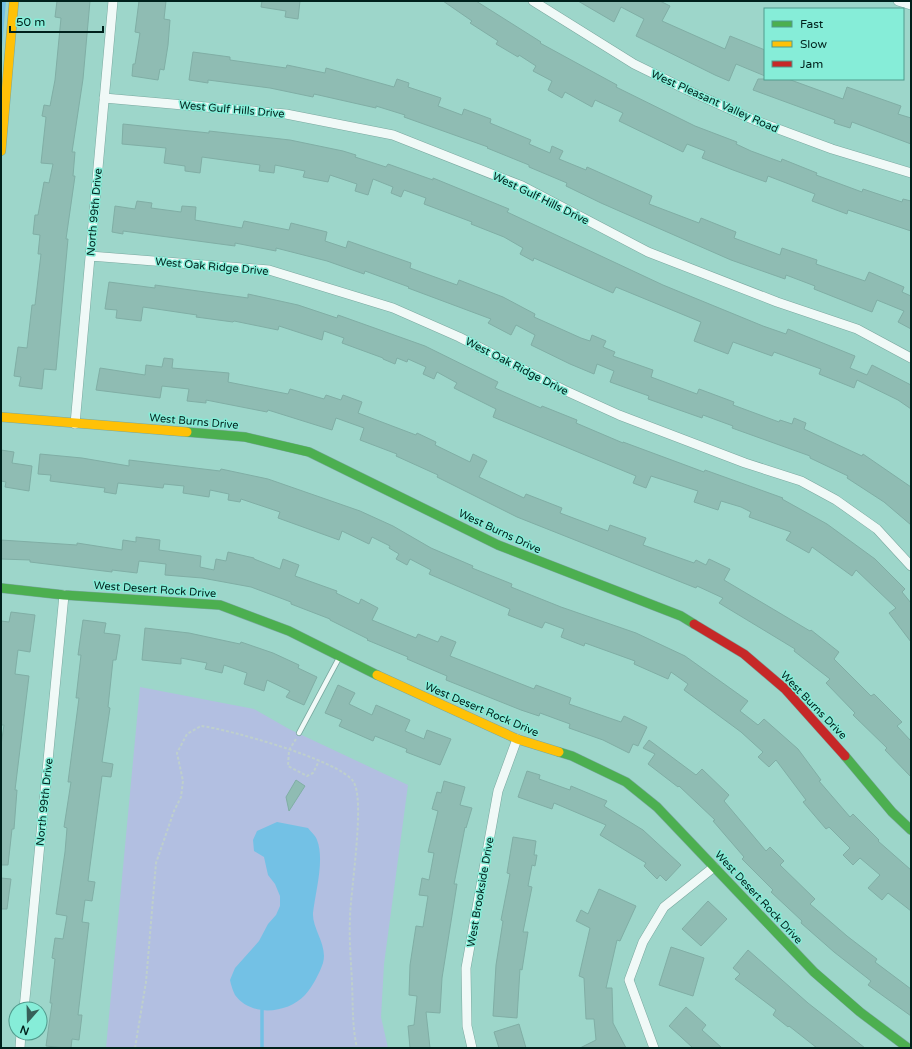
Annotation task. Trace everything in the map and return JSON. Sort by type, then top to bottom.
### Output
[{"type":"street","points":[[1,151],[14,1]]},
{"type":"street","name":"North 99th Drive","points":[[75,424],[113,1]]},
{"type":"street","name":"West Pleasant Valley Road","points":[[533,1],[634,64],[687,90],[754,120],[832,149],[911,173]]},
{"type":"street","points":[[898,1],[911,5]]},
{"type":"street","name":"West Gulf Hills Drive","points":[[104,98],[286,114],[393,135],[522,186],[648,252],[755,294],[857,330],[911,358]]},
{"type":"street","name":"West Oak Ridge Drive","points":[[90,256],[269,270],[393,308],[458,337],[557,387],[619,415],[801,482],[836,500],[877,529],[911,566]]},
{"type":"street","name":"West Burns Drive","points":[[1,417],[245,438],[309,452],[498,545],[681,616],[744,654],[785,689],[850,761],[892,812],[911,830]]},
{"type":"street","name":"West Desert Rock Drive","points":[[1,588],[64,595],[220,605],[289,631],[402,688],[517,739],[572,756],[626,782],[656,807],[814,972],[860,1012],[908,1048]]},
{"type":"street","name":"North 99th Drive","points":[[25,1001],[64,595]]},
{"type":"street","name":"West Brookside Drive","points":[[472,1048],[467,1026],[466,968],[498,791],[517,739]]},
{"type":"street","points":[[654,1048],[629,980],[643,942],[664,907],[714,867]]},
{"type":"lane","points":[[299,733],[340,656]]},
{"type":"path","points":[[135,1048],[146,982],[156,863],[172,817],[181,797],[183,781],[177,753],[181,742],[187,734],[201,726],[242,735],[289,750],[319,761],[345,774],[354,782],[357,798],[357,844],[351,892],[350,919],[352,1020],[357,1048]]},
{"type":"path","points":[[299,733],[289,750],[288,766],[307,776],[313,773],[319,761]]},
{"type":"shaded area","points":[[1,1],[6,1],[1,59]]},
{"type":"shaded area","points":[[140,687],[254,709],[289,729],[408,785],[384,964],[381,1017],[388,1048],[106,1048]]},
{"type":"shaded area","points":[[277,822],[308,828],[317,840],[320,867],[313,919],[322,943],[324,956],[318,976],[305,995],[289,1006],[279,1009],[259,1010],[242,1002],[235,995],[230,980],[235,968],[259,941],[268,924],[276,915],[280,906],[280,896],[275,884],[268,875],[264,857],[254,851],[253,840],[257,831]]},
{"type":"building","points":[[57,1],[90,1],[83,79],[72,152],[75,152],[73,176],[75,176],[66,239],[68,239],[56,370],[44,369],[42,389],[19,386],[21,377],[14,376],[18,347],[27,348],[32,305],[35,305],[41,254],[38,254],[40,235],[33,234],[35,215],[38,215],[44,182],[49,183],[53,164],[41,163],[46,117],[42,116],[44,105],[50,106],[55,80],[61,18],[55,17]]},
{"type":"building","points":[[139,1],[166,1],[164,19],[170,20],[168,45],[164,70],[160,69],[158,80],[132,76],[133,64],[135,64],[140,33],[135,32]]},
{"type":"building","points":[[262,1],[300,1],[298,19],[285,17],[286,11],[261,7]]},
{"type":"building","points":[[443,1],[476,1],[541,42],[540,43],[617,85],[616,87],[695,126],[737,142],[736,144],[751,151],[781,162],[782,159],[817,173],[816,175],[862,192],[863,189],[902,202],[903,199],[911,201],[911,231],[848,210],[847,214],[812,201],[815,194],[768,176],[766,182],[702,158],[705,151],[687,144],[683,152],[619,121],[623,113],[595,100],[592,107],[565,92],[562,98],[548,90],[552,81],[533,71],[536,66],[519,55],[518,57],[496,44],[498,41],[470,23],[472,21]]},
{"type":"building","points":[[578,1],[660,1],[670,6],[662,21],[725,49],[730,36],[764,50],[764,76],[736,64],[729,81],[636,36],[644,19],[621,7],[614,22]]},
{"type":"building","points":[[193,52],[230,57],[230,60],[286,68],[287,65],[325,73],[326,68],[394,87],[397,79],[409,83],[408,87],[441,98],[438,106],[462,115],[464,109],[491,119],[490,123],[531,140],[529,144],[550,153],[552,146],[563,151],[559,159],[586,170],[587,167],[652,196],[649,204],[699,223],[701,218],[736,232],[734,238],[780,255],[782,248],[817,260],[816,264],[865,281],[869,272],[904,287],[902,292],[911,296],[911,329],[898,322],[904,311],[877,300],[872,312],[814,289],[815,286],[786,275],[785,279],[731,260],[601,203],[566,186],[567,183],[529,167],[529,165],[487,148],[488,147],[404,117],[405,115],[376,106],[376,108],[314,94],[313,97],[270,88],[208,80],[208,83],[189,80]]},
{"type":"building","points":[[758,79],[791,80],[843,99],[847,87],[901,106],[898,114],[911,118],[911,144],[852,122],[850,128],[834,123],[835,120],[753,90]]},
{"type":"building","points":[[123,124],[209,133],[209,131],[290,140],[343,151],[356,155],[355,157],[386,167],[388,164],[433,180],[433,178],[509,209],[507,212],[663,285],[763,326],[786,334],[788,329],[855,356],[850,368],[867,375],[872,365],[911,385],[911,409],[898,400],[857,380],[854,388],[819,374],[821,369],[774,352],[772,356],[733,342],[728,354],[694,341],[701,322],[616,287],[613,293],[534,258],[533,261],[520,254],[523,248],[504,237],[471,224],[472,222],[424,204],[426,198],[404,190],[401,197],[391,193],[393,187],[373,179],[368,195],[355,191],[357,184],[330,175],[328,182],[303,177],[305,171],[275,165],[274,173],[259,171],[260,165],[202,157],[200,173],[185,171],[185,166],[164,163],[166,148],[122,144]]},
{"type":"building","points":[[137,201],[152,203],[151,208],[181,212],[182,206],[196,207],[195,220],[242,228],[244,221],[289,230],[291,223],[327,232],[325,241],[346,248],[348,241],[411,263],[410,268],[457,285],[459,280],[503,297],[535,314],[534,317],[581,338],[590,341],[592,335],[606,341],[603,347],[615,352],[613,356],[653,370],[651,377],[697,394],[699,389],[734,402],[733,405],[779,422],[780,420],[792,424],[794,418],[806,423],[804,429],[862,456],[863,454],[911,487],[911,525],[884,502],[847,478],[848,476],[810,458],[810,456],[732,428],[733,426],[703,415],[702,418],[648,399],[649,396],[610,382],[614,371],[597,364],[594,374],[531,345],[535,335],[516,325],[511,335],[488,323],[491,319],[408,288],[409,287],[365,271],[364,274],[327,261],[276,248],[276,251],[235,243],[235,246],[123,231],[123,234],[112,232],[115,206],[135,209]]},
{"type":"building","points":[[109,282],[155,288],[155,285],[248,298],[248,294],[298,305],[337,318],[338,315],[425,346],[498,382],[495,388],[541,408],[542,406],[577,420],[576,423],[623,443],[783,498],[782,499],[827,524],[875,559],[905,589],[902,592],[911,603],[911,642],[889,613],[896,608],[856,570],[852,576],[812,547],[809,553],[786,540],[791,532],[749,517],[751,512],[741,507],[721,501],[718,510],[694,502],[698,491],[651,476],[646,488],[633,483],[636,476],[493,417],[496,409],[454,388],[457,383],[437,372],[434,379],[423,374],[426,367],[408,359],[407,362],[397,358],[395,364],[342,343],[344,338],[324,331],[322,340],[279,326],[278,330],[234,321],[196,317],[197,315],[143,307],[141,321],[116,318],[117,310],[105,309]]},
{"type":"building","points":[[164,358],[173,359],[172,368],[229,373],[228,382],[288,394],[290,389],[324,399],[326,395],[341,400],[343,395],[362,402],[358,413],[416,435],[417,433],[436,442],[435,445],[470,462],[473,454],[487,461],[479,477],[524,498],[526,494],[562,508],[560,513],[608,531],[610,525],[646,538],[643,545],[694,563],[696,560],[706,565],[709,559],[730,569],[724,580],[810,631],[811,630],[839,652],[834,659],[871,696],[874,694],[902,722],[897,726],[911,741],[911,777],[885,750],[887,748],[853,715],[855,713],[826,683],[830,679],[794,651],[795,649],[719,603],[723,598],[697,586],[696,588],[517,517],[437,477],[438,475],[396,456],[397,454],[360,440],[364,428],[336,418],[332,430],[268,410],[267,412],[206,400],[206,403],[187,401],[189,389],[162,386],[160,398],[96,390],[100,368],[145,375],[146,365],[162,367]]},
{"type":"building","points":[[1,450],[14,452],[12,463],[32,466],[29,491],[5,487],[6,482],[1,481]]},
{"type":"building","points":[[40,454],[82,458],[129,466],[129,460],[220,471],[221,469],[268,479],[360,511],[393,526],[431,548],[473,566],[472,568],[512,584],[511,587],[561,607],[636,633],[685,656],[748,701],[740,711],[758,725],[764,719],[798,749],[821,780],[819,781],[850,817],[853,814],[879,840],[878,841],[911,870],[911,911],[888,893],[882,900],[868,888],[880,875],[860,858],[853,865],[843,855],[850,848],[829,827],[826,829],[803,802],[806,800],[776,760],[769,767],[758,757],[763,752],[741,732],[684,690],[688,684],[671,672],[668,679],[634,664],[635,661],[585,643],[584,646],[561,637],[564,629],[545,622],[542,628],[508,615],[510,609],[429,574],[431,570],[410,559],[407,565],[396,559],[399,554],[389,548],[390,546],[372,537],[369,544],[342,531],[339,540],[278,518],[280,512],[241,499],[240,502],[228,500],[229,494],[210,490],[209,497],[183,493],[184,486],[164,484],[163,488],[118,483],[116,494],[104,492],[105,488],[50,481],[51,475],[38,474]]},
{"type":"building","points":[[136,537],[160,540],[159,550],[201,556],[200,567],[214,570],[216,559],[226,561],[228,552],[254,558],[280,569],[283,559],[299,565],[295,576],[337,591],[336,593],[359,604],[361,599],[378,608],[372,620],[416,638],[418,634],[438,642],[441,636],[456,642],[450,656],[534,689],[536,685],[571,698],[569,704],[621,722],[624,716],[647,727],[638,746],[633,744],[629,753],[603,740],[569,728],[570,724],[540,713],[539,716],[521,710],[446,680],[447,676],[407,659],[408,657],[367,640],[368,639],[330,619],[291,604],[291,602],[251,587],[202,578],[165,575],[166,564],[139,561],[137,573],[112,570],[112,572],[30,562],[30,560],[1,559],[1,540],[77,545],[77,543],[122,550],[123,540],[136,542]]},
{"type":"building","points":[[11,612],[35,615],[30,652],[18,650],[15,674],[29,676],[15,790],[17,790],[14,829],[12,829],[8,865],[1,865],[1,745],[4,725],[1,725],[1,621],[9,622]]},
{"type":"building","points":[[83,620],[106,623],[104,633],[120,635],[116,660],[113,660],[108,707],[110,708],[102,762],[113,764],[111,777],[102,776],[88,881],[95,882],[92,901],[85,900],[82,922],[89,923],[78,1015],[82,1015],[79,1040],[72,1039],[71,1048],[66,1048],[46,1046],[47,1041],[48,1041],[52,1003],[50,1003],[55,959],[52,958],[55,938],[63,939],[67,916],[56,914],[65,852],[67,828],[64,827],[71,782],[68,782],[79,698],[76,698],[81,655],[78,655]]},
{"type":"building","points":[[145,628],[189,633],[240,644],[241,642],[273,653],[299,665],[298,668],[317,677],[304,705],[286,697],[290,691],[267,680],[264,691],[244,684],[247,673],[224,665],[222,673],[205,669],[207,663],[181,658],[181,664],[142,660]]},
{"type":"building","points":[[338,685],[355,693],[349,704],[372,715],[376,705],[410,720],[405,731],[424,739],[427,730],[451,739],[440,765],[406,752],[407,749],[375,736],[373,741],[339,726],[342,720],[325,713]]},
{"type":"building","points":[[649,740],[696,775],[702,769],[729,795],[724,801],[766,851],[770,847],[784,861],[780,865],[815,899],[810,904],[847,936],[877,959],[875,962],[911,989],[911,1016],[868,985],[871,981],[834,952],[801,923],[802,921],[771,892],[773,890],[742,859],[744,857],[713,821],[715,820],[679,786],[678,787],[648,764],[655,754],[643,748]]},
{"type":"building","points":[[527,771],[540,775],[539,779],[570,790],[571,786],[607,801],[604,806],[643,830],[681,865],[666,881],[660,875],[657,879],[644,866],[646,863],[600,835],[606,825],[554,803],[552,809],[518,797]]},
{"type":"building","points":[[296,780],[305,786],[289,811],[286,797]]},
{"type":"building","points":[[444,781],[465,787],[460,805],[472,808],[466,828],[465,827],[454,884],[457,884],[442,978],[440,1013],[426,1012],[430,1048],[410,1048],[408,1026],[414,1025],[417,996],[409,995],[410,965],[416,926],[423,927],[428,896],[419,895],[422,878],[429,880],[434,853],[428,852],[438,811],[432,809],[437,792],[441,793]]},
{"type":"building","points":[[513,837],[536,841],[534,855],[537,855],[535,866],[532,865],[528,886],[532,887],[523,932],[528,932],[522,970],[520,969],[517,1018],[493,1016],[496,965],[503,921],[501,920],[510,874],[507,873]]},
{"type":"building","points":[[1,878],[11,879],[7,909],[1,909]]},
{"type":"building","points":[[599,889],[636,906],[620,941],[617,940],[606,988],[612,988],[613,1023],[626,1048],[580,1048],[596,1040],[594,1019],[586,1019],[584,978],[579,976],[590,928],[576,921],[581,910],[588,914]]},
{"type":"building","points":[[708,901],[727,919],[701,946],[682,929]]},
{"type":"building","points":[[671,947],[704,958],[693,996],[659,985]]},
{"type":"building","points":[[748,950],[808,1003],[865,1048],[817,1048],[773,1015],[776,1010],[735,979],[740,974],[733,968]]},
{"type":"building","points":[[686,1007],[706,1025],[702,1030],[722,1048],[693,1048],[669,1026]]},
{"type":"building","points":[[519,1024],[526,1048],[499,1048],[494,1032]]},
{"type":"waterway","points":[[262,1010],[262,1048]]},
{"type":"traffic: fast","points":[[187,432],[245,437],[309,452],[498,545],[681,616],[694,624]]},
{"type":"traffic: fast","points":[[1,588],[64,595],[220,605],[289,631],[377,675]]},
{"type":"traffic: fast","points":[[559,752],[572,756],[626,782],[657,807],[814,972],[860,1012],[908,1048]]},
{"type":"traffic: fast","points":[[845,756],[892,812],[911,830]]},
{"type":"traffic: slow","points":[[1,151],[14,1]]},
{"type":"traffic: slow","points":[[1,417],[187,432]]},
{"type":"traffic: slow","points":[[377,675],[517,739],[559,752]]},
{"type":"traffic: jam","points":[[694,624],[744,654],[785,689],[845,756]]}]
